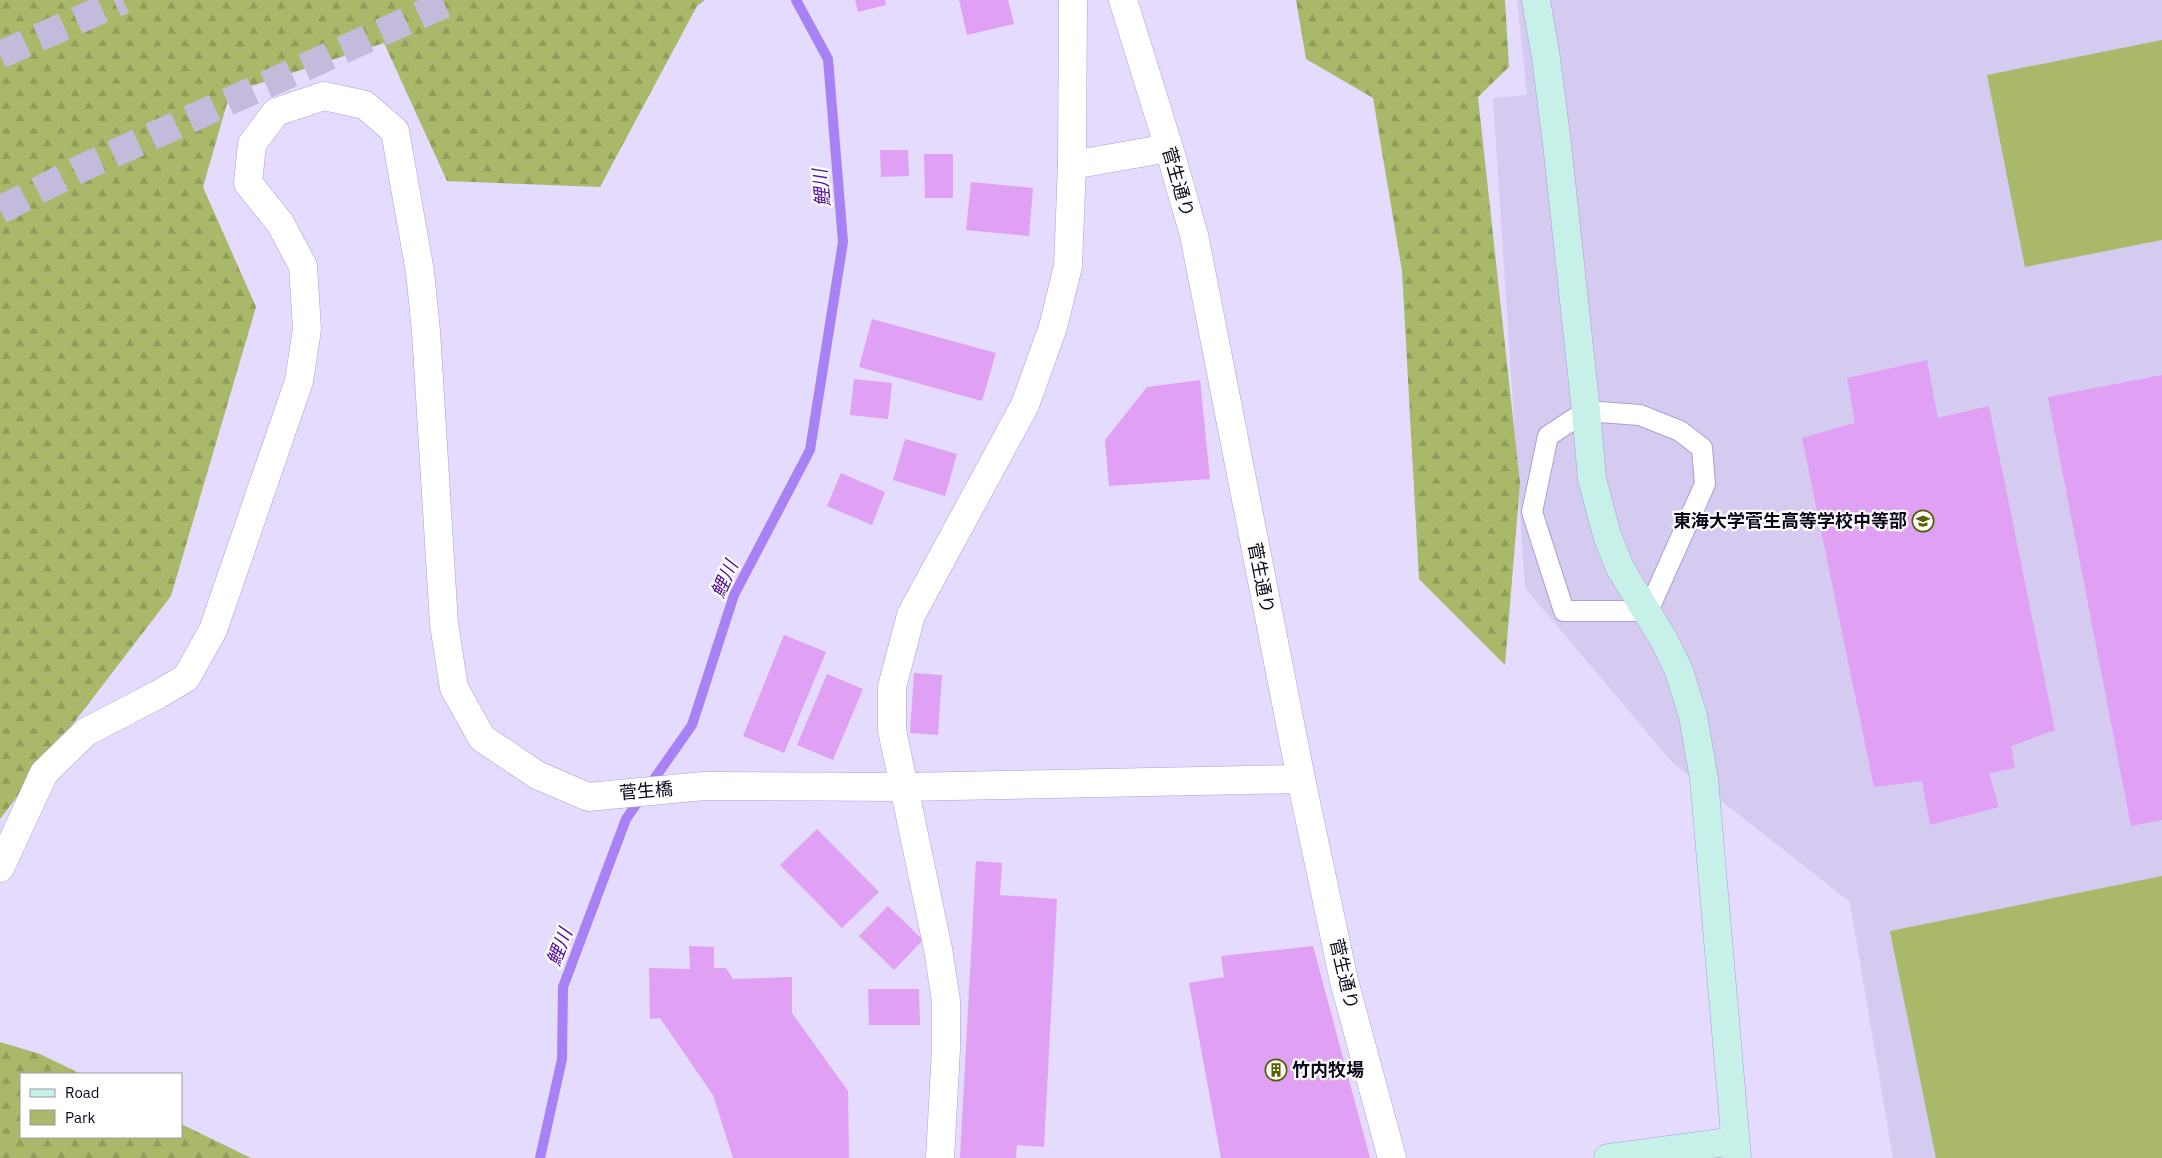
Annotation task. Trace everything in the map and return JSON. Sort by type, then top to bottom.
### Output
[{"type":"street","points":[[940,1158],[946,1049],[946,1001],[938,949],[892,730],[892,687],[911,615],[1025,405],[1053,327],[1068,266],[1072,165],[1071,57],[1073,0]]},
{"type":"street","name":"菅生通り","points":[[1123,0],[1194,235],[1301,779],[1344,981],[1392,1158]]},
{"type":"street","points":[[1536,0],[1546,58],[1592,479],[1607,535],[1620,568],[1648,611],[1679,671],[1693,716],[1704,779],[1735,1150],[1608,1158]]},
{"type":"street","name":"菅生橋","points":[[0,868],[44,773],[86,732],[186,678],[213,630],[299,381],[308,329],[303,266],[280,224],[248,183],[252,144],[276,112],[324,96],[364,105],[395,131],[420,272],[426,331],[444,624],[454,688],[482,738],[537,775],[588,797],[704,786],[903,787],[1301,779]]},
{"type":"street","points":[[1072,165],[1169,148]]},
{"type":"lane","points":[[1586,411],[1640,416],[1680,432],[1702,448],[1705,484],[1648,611],[1564,611],[1532,512],[1548,436],[1586,411]]},
{"type":"shaded area","points":[[1517,0],[2162,0],[2162,1158],[1893,1158],[1850,902],[1672,762],[1525,588],[1493,98],[1527,95]]},
{"type":"green space","points":[[0,0],[705,0],[697,6],[600,187],[447,181],[384,43],[230,93],[203,187],[256,307],[171,596],[0,819]]},
{"type":"green space","points":[[1296,0],[1505,0],[1509,67],[1478,97],[1520,483],[1505,665],[1419,579],[1402,271],[1373,98],[1306,59]]},
{"type":"green space","points":[[2162,40],[2162,240],[2025,267],[1987,75]]},
{"type":"green space","points":[[2162,876],[2162,1158],[1936,1158],[1890,931]]},
{"type":"green space","points":[[0,1042],[40,1054],[79,1073],[20,1073],[20,1138],[182,1138],[182,1124],[251,1158],[0,1158]]},
{"type":"building","points":[[855,0],[885,0],[886,5],[858,12]]},
{"type":"building","points":[[959,0],[1008,0],[1014,24],[967,35]]},
{"type":"building","points":[[880,150],[908,150],[909,176],[881,177]]},
{"type":"building","points":[[924,154],[953,154],[953,198],[925,198]]},
{"type":"building","points":[[971,182],[1033,188],[1029,236],[966,230]]},
{"type":"building","points":[[872,319],[996,353],[982,401],[859,367]]},
{"type":"building","points":[[1927,360],[1938,418],[1989,406],[2055,730],[2011,746],[2015,768],[1989,773],[1999,807],[1930,825],[1922,781],[1874,787],[1802,438],[1855,423],[1847,378]]},
{"type":"building","points":[[2162,375],[2162,820],[2131,826],[2048,397]]},
{"type":"building","points":[[854,379],[892,383],[888,419],[850,415]]},
{"type":"building","points":[[1200,380],[1210,479],[1109,486],[1105,440],[1147,387]]},
{"type":"building","points":[[905,439],[957,454],[945,496],[893,480]]},
{"type":"building","points":[[841,473],[885,492],[872,525],[827,506]]},
{"type":"building","points":[[784,635],[826,652],[784,753],[743,736]]},
{"type":"building","points":[[914,673],[942,675],[938,735],[910,733]]},
{"type":"building","points":[[827,674],[863,689],[833,760],[797,745]]},
{"type":"building","points":[[817,829],[879,892],[842,928],[780,865]]},
{"type":"building","points":[[976,861],[1002,863],[1000,895],[1057,899],[1044,1147],[1017,1145],[1016,1158],[960,1158]]},
{"type":"building","points":[[888,906],[923,940],[894,970],[859,936]]},
{"type":"building","points":[[689,946],[714,947],[714,968],[726,968],[733,979],[792,977],[792,1013],[848,1091],[849,1158],[733,1158],[713,1095],[660,1018],[650,1019],[649,968],[690,969]]},
{"type":"building","name":"竹内牧場","points":[[1313,946],[1370,1158],[1221,1158],[1189,983],[1224,977],[1221,956]]},
{"type":"building","points":[[868,989],[919,989],[920,1025],[869,1025]]},
{"type":"waterway","name":"鯉川","points":[[540,1158],[562,1059],[563,987],[626,819],[692,725],[734,595],[810,450],[843,242],[828,59],[796,0]]},
{"type":"tunnel","points":[[0,55],[123,0]]},
{"type":"tunnel","points":[[0,210],[82,168],[453,0]]},
{"type":"place","name":"東海大学菅生高等学校中等部","points":[[1923,521]]},
{"type":"place","name":"竹内牧場","points":[[1276,1070]]}]
